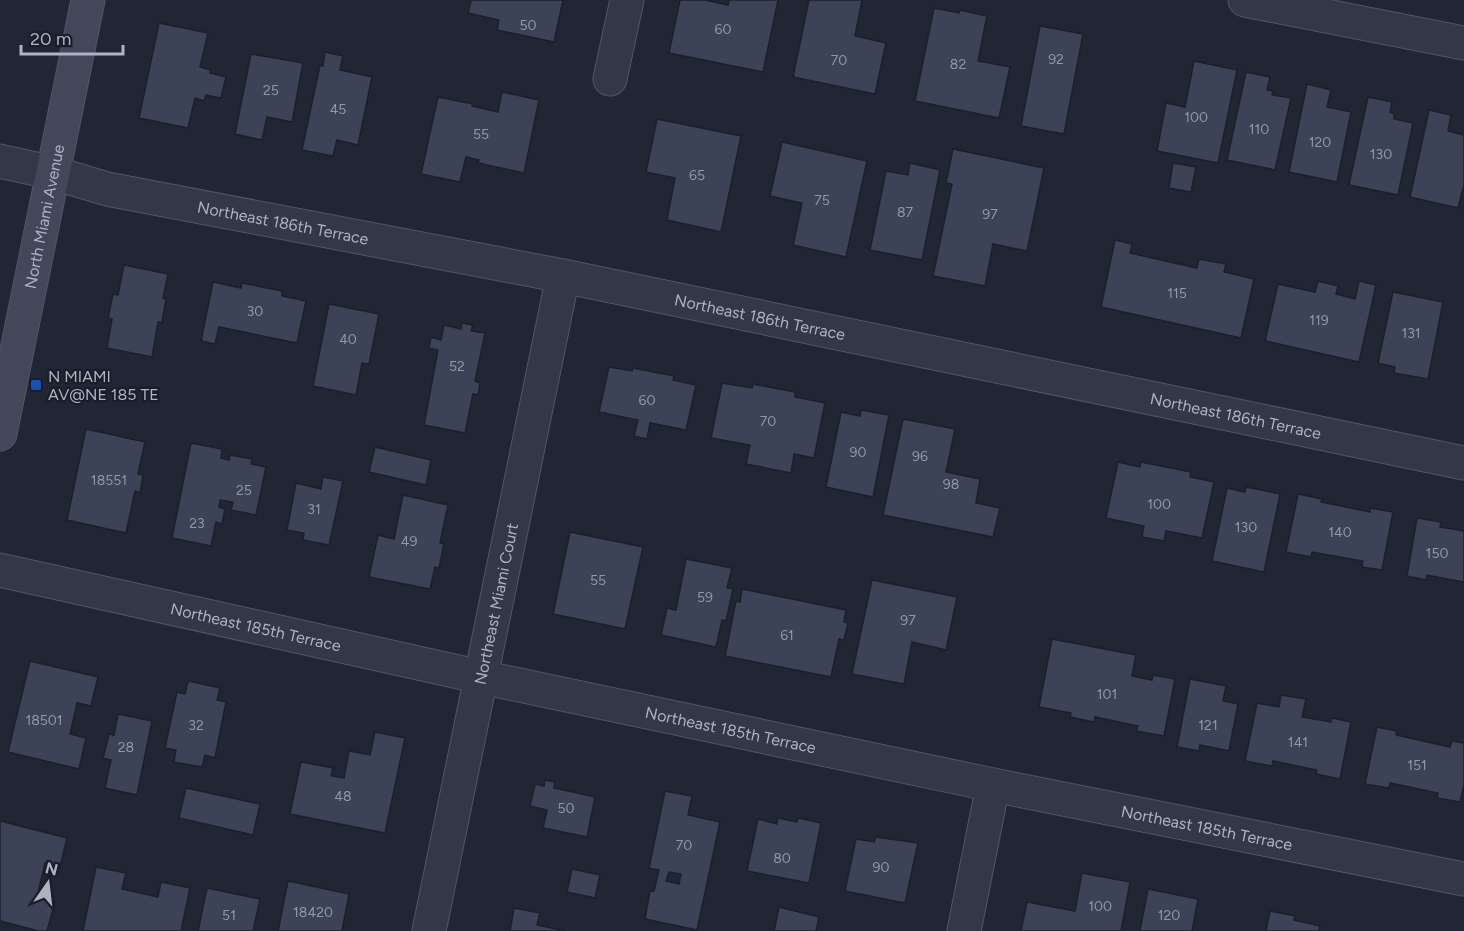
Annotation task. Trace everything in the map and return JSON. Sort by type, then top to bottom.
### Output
[{"type":"street","name":"North Miami Avenue","points":[[0,434],[88,0]]},
{"type":"street","points":[[610,79],[627,0]]},
{"type":"street","points":[[1245,0],[1464,43]]},
{"type":"street","name":"Northeast 186th Terrace","points":[[0,161],[54,173],[107,189],[563,276],[1464,463]]},
{"type":"street","name":"Northeast Miami Court","points":[[429,931],[563,276]]},
{"type":"street","name":"Northeast 185th Terrace","points":[[0,570],[481,677],[993,785],[1464,879]]},
{"type":"street","points":[[964,931],[993,785]]},
{"type":"building","points":[[471,0],[563,0],[554,42],[497,30],[499,20],[468,13]]},
{"type":"building","points":[[680,0],[705,0],[728,5],[729,0],[778,0],[763,72],[669,53]]},
{"type":"building","points":[[809,0],[862,0],[855,36],[886,43],[875,94],[793,77]]},
{"type":"building","points":[[934,8],[959,13],[960,10],[987,16],[978,61],[1010,67],[999,118],[915,101]]},
{"type":"building","points":[[159,23],[208,33],[200,67],[211,70],[210,73],[226,77],[221,98],[206,95],[204,101],[195,98],[188,128],[139,118]]},
{"type":"building","points":[[1040,26],[1083,34],[1064,134],[1021,126]]},
{"type":"building","points":[[325,52],[343,56],[340,70],[372,77],[358,145],[337,140],[333,156],[302,150],[320,65],[323,66]]},
{"type":"building","points":[[251,54],[303,63],[292,122],[267,117],[262,140],[235,134]]},
{"type":"building","points":[[1194,61],[1237,70],[1218,163],[1157,151],[1166,103],[1185,107]]},
{"type":"building","points":[[1246,72],[1270,77],[1267,90],[1273,91],[1272,95],[1291,98],[1275,170],[1227,160]]},
{"type":"building","points":[[1307,84],[1331,90],[1327,107],[1351,112],[1337,182],[1289,172]]},
{"type":"building","points":[[502,92],[539,100],[524,173],[478,163],[479,160],[466,157],[460,182],[421,174],[438,97],[498,112]]},
{"type":"building","points":[[1368,97],[1392,102],[1390,112],[1394,114],[1394,119],[1413,123],[1398,195],[1349,185]]},
{"type":"building","points":[[1429,110],[1451,115],[1448,131],[1464,135],[1464,185],[1458,208],[1410,197]]},
{"type":"building","points":[[657,119],[741,136],[721,232],[667,220],[675,178],[646,172]]},
{"type":"building","points":[[782,142],[867,161],[846,257],[793,245],[802,203],[770,196]]},
{"type":"building","points":[[953,149],[1044,168],[1027,251],[993,244],[985,286],[933,276],[952,184],[946,183]]},
{"type":"building","points":[[910,163],[940,170],[922,260],[870,250],[886,171],[908,175]]},
{"type":"building","points":[[1173,163],[1196,167],[1191,192],[1169,188]]},
{"type":"building","points":[[1115,240],[1132,244],[1130,253],[1197,268],[1199,259],[1226,264],[1224,272],[1254,279],[1241,338],[1101,307]]},
{"type":"building","points":[[124,265],[168,274],[163,298],[166,299],[162,322],[158,322],[152,357],[107,348],[112,319],[108,318],[113,294],[118,295]]},
{"type":"building","points":[[1318,281],[1338,286],[1336,294],[1355,299],[1359,281],[1376,285],[1359,362],[1265,341],[1278,284],[1315,292]]},
{"type":"building","points":[[213,282],[241,288],[242,283],[282,291],[282,296],[306,301],[297,343],[219,327],[215,344],[201,341]]},
{"type":"building","points":[[1393,292],[1443,302],[1428,379],[1394,373],[1395,367],[1378,363]]},
{"type":"building","points":[[329,304],[379,314],[369,364],[362,363],[356,395],[313,386]]},
{"type":"building","points":[[462,323],[473,325],[471,331],[485,333],[475,381],[480,383],[478,395],[473,394],[465,433],[424,425],[438,350],[429,348],[431,337],[441,340],[444,325],[461,329]]},
{"type":"building","points":[[609,367],[632,371],[633,368],[674,376],[673,380],[696,385],[686,430],[650,423],[647,439],[634,436],[638,420],[599,412]]},
{"type":"building","points":[[722,383],[752,388],[753,384],[795,392],[795,397],[825,403],[814,458],[794,454],[791,473],[746,464],[750,445],[711,438]]},
{"type":"building","points":[[861,410],[889,415],[873,497],[826,487],[841,412],[860,416]]},
{"type":"building","points":[[903,419],[955,429],[946,472],[980,479],[976,503],[1000,508],[993,537],[883,515]]},
{"type":"building","points":[[86,429],[145,442],[138,474],[143,475],[140,493],[135,491],[126,533],[67,520]]},
{"type":"building","points":[[191,443],[222,449],[221,458],[229,460],[230,455],[252,459],[251,464],[266,467],[256,515],[231,510],[233,502],[220,500],[219,507],[225,509],[222,524],[216,522],[211,546],[172,538]]},
{"type":"building","points":[[375,447],[431,460],[426,485],[369,472]]},
{"type":"building","points":[[1118,462],[1140,467],[1141,462],[1191,472],[1190,477],[1214,482],[1202,538],[1166,531],[1164,541],[1142,537],[1144,526],[1106,518]]},
{"type":"building","points":[[323,477],[343,481],[329,545],[303,540],[304,533],[287,530],[296,483],[321,489]]},
{"type":"building","points":[[1246,487],[1280,494],[1264,572],[1212,561],[1227,488],[1245,492]]},
{"type":"building","points":[[1298,494],[1322,499],[1321,502],[1370,512],[1370,508],[1393,512],[1382,570],[1362,567],[1363,561],[1312,552],[1311,557],[1286,552]]},
{"type":"building","points":[[403,495],[448,505],[440,543],[444,544],[439,568],[435,567],[430,589],[369,577],[378,535],[394,539]]},
{"type":"building","points":[[1417,518],[1441,522],[1440,527],[1464,531],[1464,582],[1427,575],[1426,580],[1407,576]]},
{"type":"building","points":[[570,532],[643,547],[625,629],[553,614]]},
{"type":"building","points":[[686,559],[732,568],[727,588],[733,589],[726,621],[722,620],[716,647],[661,635],[667,608],[676,610]]},
{"type":"building","points":[[872,580],[957,597],[946,650],[912,642],[904,684],[852,674]]},
{"type":"building","points":[[742,589],[846,610],[844,622],[848,623],[844,640],[839,639],[831,677],[725,656],[736,601],[740,602]]},
{"type":"building","points":[[1052,639],[1136,655],[1132,676],[1152,680],[1153,675],[1175,679],[1164,736],[1136,731],[1138,726],[1095,717],[1094,722],[1070,717],[1071,713],[1039,707]]},
{"type":"building","points":[[30,661],[98,677],[91,706],[77,703],[70,734],[86,738],[79,769],[8,752]]},
{"type":"building","points":[[1190,679],[1226,686],[1223,701],[1238,704],[1229,751],[1200,745],[1199,751],[1177,747]]},
{"type":"building","points":[[188,681],[220,688],[217,700],[226,702],[215,758],[205,755],[202,767],[174,762],[176,750],[165,748],[177,692],[185,694]]},
{"type":"building","points":[[1281,695],[1306,699],[1302,717],[1331,722],[1332,718],[1351,722],[1340,779],[1316,774],[1317,770],[1273,761],[1272,766],[1245,761],[1257,703],[1279,707]]},
{"type":"building","points":[[118,714],[152,721],[137,795],[105,788],[111,760],[103,758],[109,734],[114,735]]},
{"type":"building","points":[[1377,727],[1397,731],[1396,735],[1450,747],[1452,741],[1464,743],[1464,785],[1460,802],[1437,798],[1438,793],[1390,783],[1389,788],[1365,784]]},
{"type":"building","points":[[375,732],[405,738],[385,833],[290,814],[301,762],[333,768],[331,776],[344,778],[349,751],[370,755]]},
{"type":"building","points":[[545,780],[555,782],[554,788],[595,797],[587,837],[543,828],[547,810],[530,806],[535,784],[544,786]]},
{"type":"building","points":[[186,788],[260,804],[253,835],[179,818]]},
{"type":"building","points":[[665,791],[692,796],[688,815],[720,822],[697,930],[645,919],[650,891],[654,891],[659,870],[649,868]],"holes":[[[669,872],[681,874],[679,884],[666,881]]]},
{"type":"building","points":[[778,818],[797,822],[798,818],[821,823],[809,883],[747,871],[758,819],[777,824]]},
{"type":"building","points":[[0,821],[67,838],[60,867],[45,863],[37,897],[55,902],[47,931],[0,921]]},
{"type":"building","points":[[876,837],[918,843],[905,903],[845,891],[856,839],[874,842]]},
{"type":"building","points":[[96,867],[126,873],[122,889],[158,897],[161,882],[190,888],[181,931],[83,931]]},
{"type":"building","points":[[572,869],[600,875],[595,898],[567,892]]},
{"type":"building","points":[[1082,873],[1130,882],[1121,931],[1021,931],[1027,902],[1075,911]]},
{"type":"building","points":[[288,881],[349,894],[342,931],[278,931]]},
{"type":"building","points":[[207,888],[260,899],[253,931],[198,931]]},
{"type":"building","points":[[1148,889],[1198,899],[1192,931],[1140,931]]},
{"type":"building","points":[[779,907],[819,917],[816,931],[774,931]]},
{"type":"building","points":[[514,908],[540,913],[537,925],[565,931],[510,931]]},
{"type":"building","points":[[1270,911],[1295,916],[1294,920],[1320,926],[1319,931],[1266,931]]},
{"type":"place","name":"N MIAMI AV@NE 185 TE","points":[[36,385]]}]
